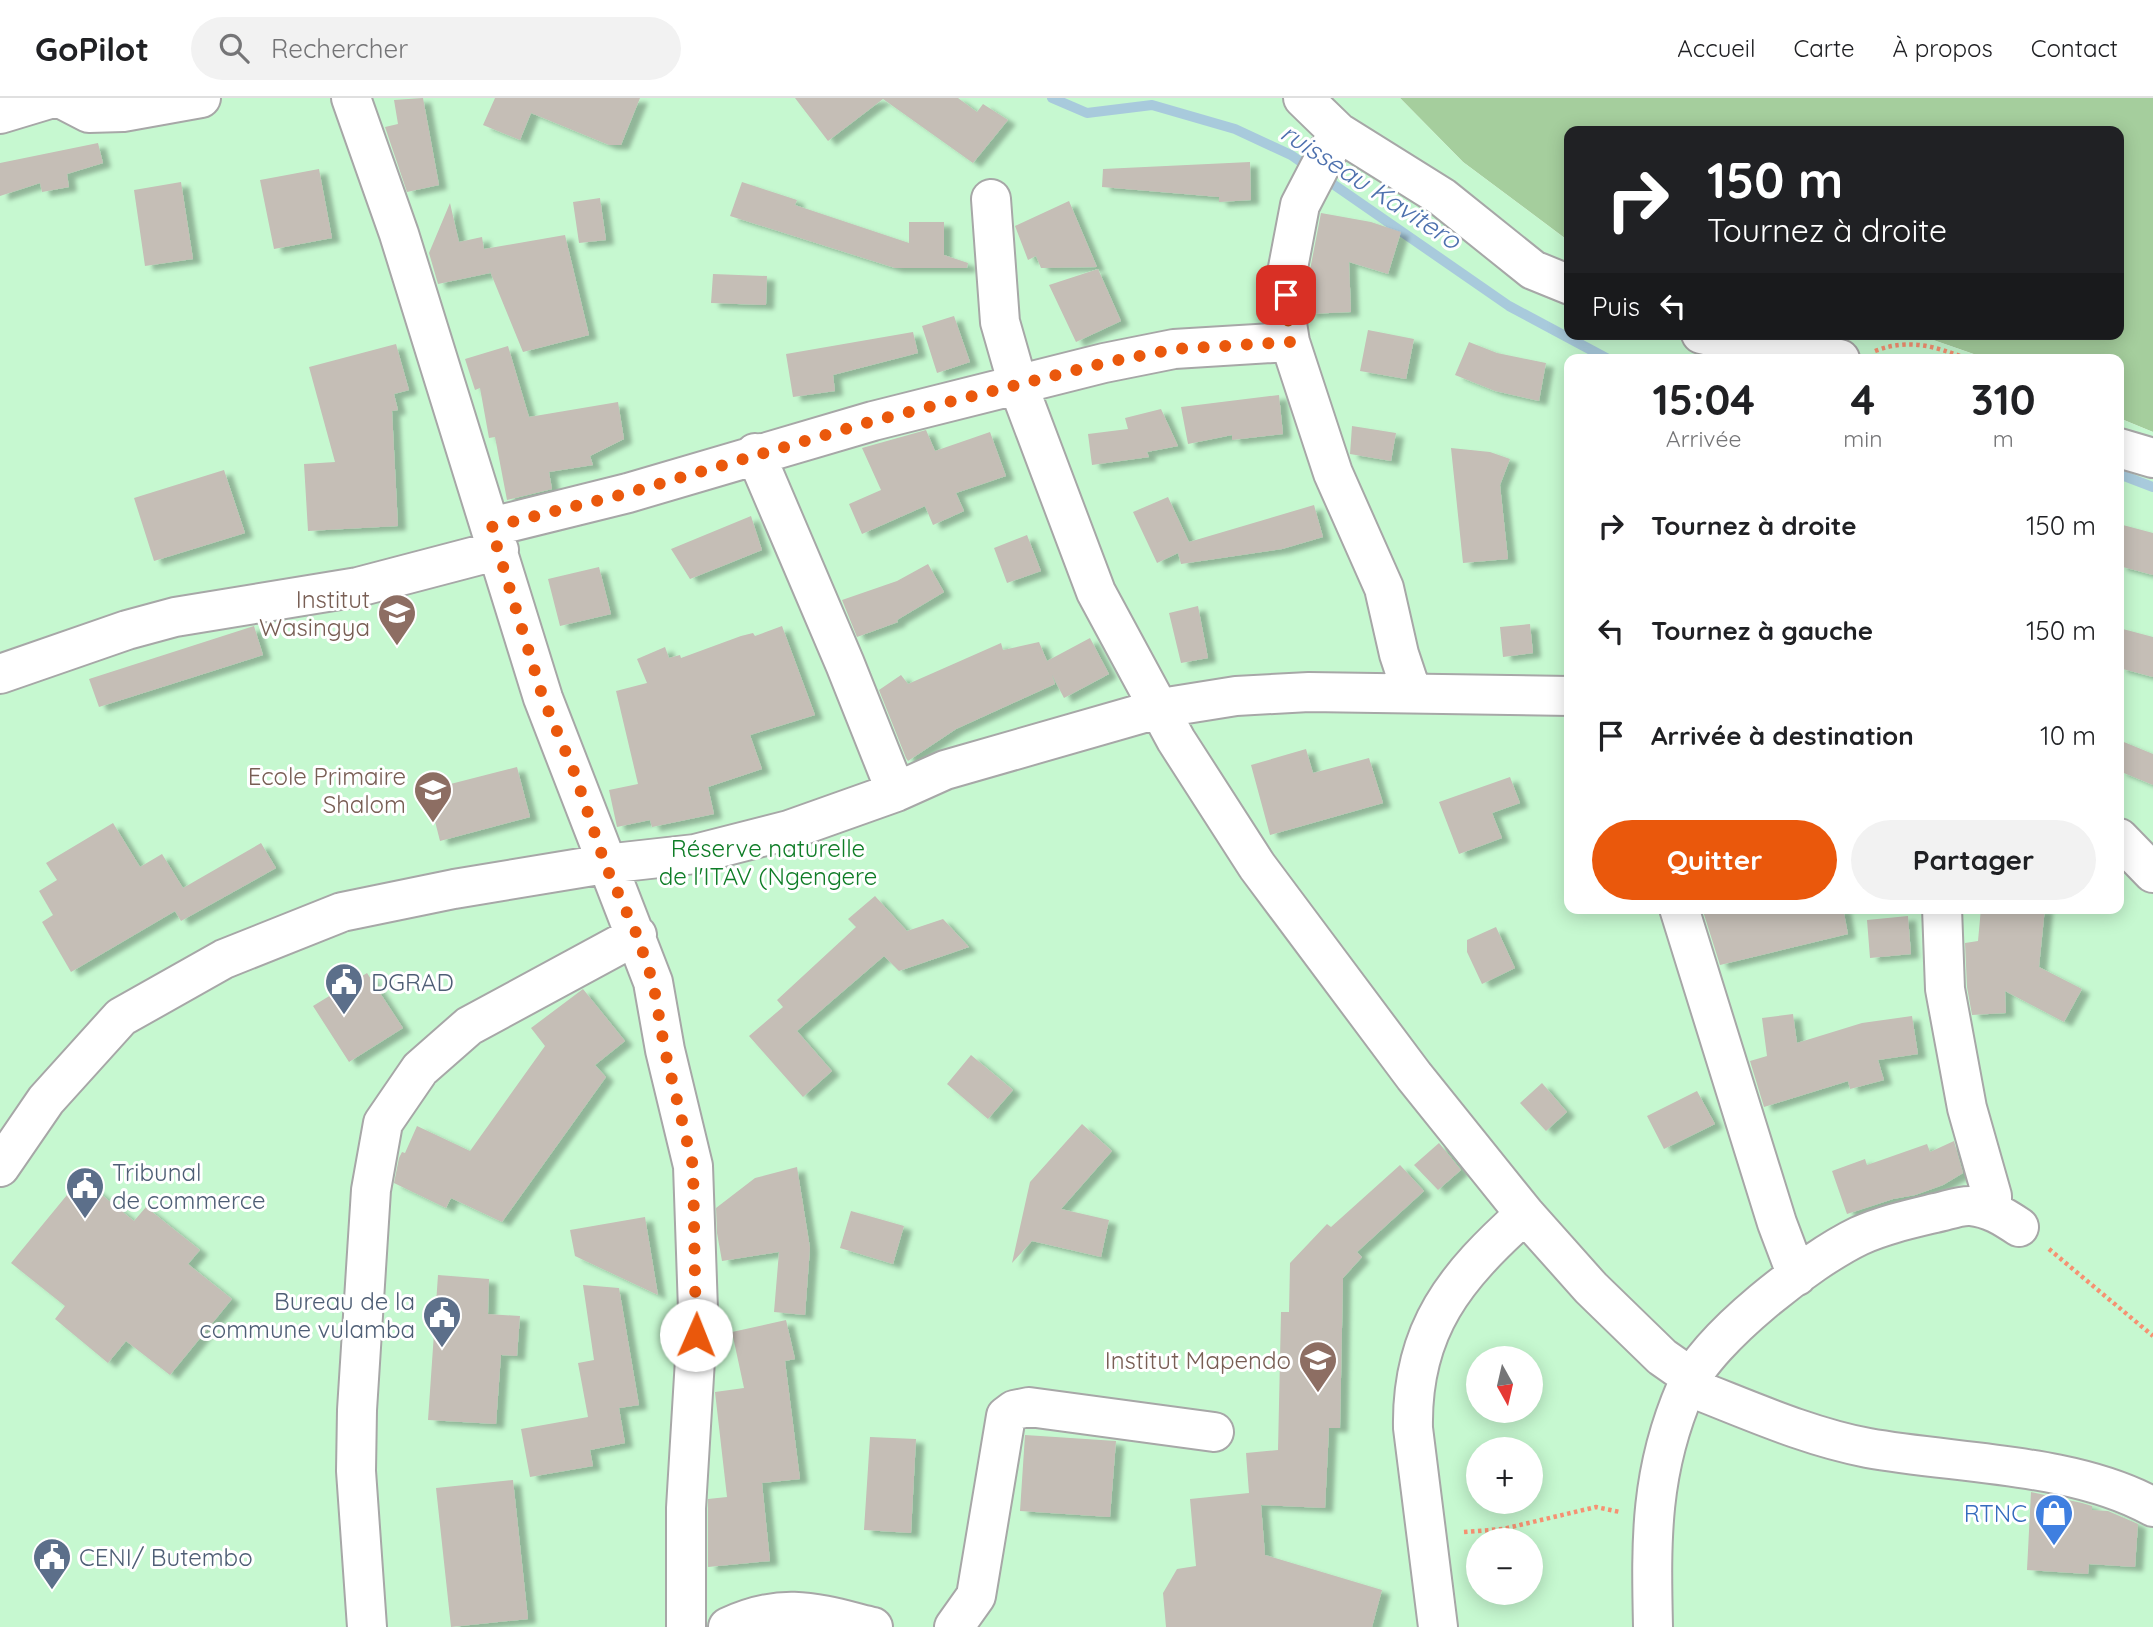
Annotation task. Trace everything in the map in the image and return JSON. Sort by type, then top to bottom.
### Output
[{"type":"street","points":[[0,114],[52,98]]},
{"type":"street","points":[[60,98],[89,113],[123,112],[201,98]]},
{"type":"street","points":[[351,98],[400,234],[467,459],[495,539],[543,698],[575,774],[605,864],[637,935],[653,982],[665,1051],[693,1166],[698,1310],[686,1508],[686,1627]]},
{"type":"street","points":[[1303,98],[1338,132],[1442,197],[1533,270],[1564,283]]},
{"type":"street","points":[[1338,132],[1300,205],[1287,273],[1286,317],[1290,342],[1333,473],[1384,588],[1399,654],[1412,693]]},
{"type":"street","points":[[990,199],[1000,322],[1018,385],[1096,592],[1176,740],[1257,866],[1414,1076],[1525,1214],[1591,1288],[1690,1382],[1812,1435],[1868,1448],[2067,1477],[2117,1490],[2153,1507]]},
{"type":"street","points":[[1727,340],[1757,347],[1824,354]]},
{"type":"street","points":[[0,674],[127,630],[175,617],[358,587],[628,493],[755,453],[1018,385],[1174,349],[1290,342]]},
{"type":"street","points":[[2124,449],[2153,458]]},
{"type":"street","points":[[755,453],[896,792]]},
{"type":"street","points":[[0,1167],[46,1100],[121,1017],[224,959],[342,912],[454,889],[708,850],[789,830],[896,792],[945,770],[1161,708],[1236,696],[1285,693],[1564,696]]},
{"type":"street","points":[[2124,843],[2153,873]]},
{"type":"street","points":[[1681,914],[1765,1185],[1797,1276]]},
{"type":"street","points":[[1942,914],[1945,989],[1967,1108],[1992,1196],[2006,1219]]},
{"type":"street","points":[[367,1627],[356,1471],[357,1410],[371,1190],[383,1124],[420,1069],[468,1026],[637,935]]},
{"type":"street","points":[[1653,1627],[1651,1531],[1655,1492],[1668,1436],[1690,1382],[1709,1354],[1770,1296],[1860,1236],[1904,1220],[1969,1206],[2006,1219]]},
{"type":"street","points":[[1438,1627],[1413,1428],[1413,1396],[1419,1363],[1432,1327],[1453,1287],[1484,1251],[1525,1214]]},
{"type":"street","points":[[954,1627],[976,1596],[1006,1416],[1014,1410],[1029,1406],[1214,1432]]},
{"type":"street","points":[[749,1623],[790,1609],[873,1627]]},
{"type":"path","points":[[1861,354],[1896,343],[1939,348],[1955,354]]},
{"type":"path","points":[[2006,1219],[2076,1269],[2153,1336]]},
{"type":"path","points":[[1427,1535],[1503,1529],[1596,1507],[1622,1512],[1643,1506],[1655,1492]]},
{"type":"green space","name":"Réserve naturelle de l'ITAV (Ngengere","points":[[0,98],[1400,98],[1463,162],[1564,238],[1564,340],[1933,340],[1974,354],[1564,354],[1564,914],[2124,914],[2124,420],[2153,432],[2153,1627],[0,1627]]},
{"type":"green space","points":[[1400,98],[2153,98],[2153,432],[2124,420],[2124,354],[1974,354],[1933,340],[2124,340],[2124,126],[1564,126],[1564,238],[1463,162]]},
{"type":"building","points":[[423,98],[439,185],[407,192],[385,127],[398,124],[394,100]]},
{"type":"building","points":[[495,98],[640,98],[621,145],[609,145],[531,113],[520,140],[483,125]]},
{"type":"building","points":[[795,98],[958,98],[977,112],[983,104],[1008,120],[973,163],[883,99],[828,141]]},
{"type":"building","points":[[98,143],[103,163],[67,174],[69,187],[42,192],[40,183],[0,196],[0,163]]},
{"type":"building","points":[[1250,162],[1251,200],[1219,202],[1219,197],[1102,187],[1103,169]]},
{"type":"building","points":[[319,169],[332,238],[274,249],[260,180]]},
{"type":"building","points":[[181,182],[193,259],[145,266],[134,190]]},
{"type":"building","points":[[742,182],[797,200],[795,205],[909,243],[909,222],[944,222],[944,255],[968,263],[967,268],[895,268],[730,216]]},
{"type":"building","points":[[600,198],[606,240],[579,243],[573,202]]},
{"type":"building","points":[[1069,201],[1097,267],[1041,268],[1036,256],[1028,260],[1015,226]]},
{"type":"building","points":[[450,203],[459,242],[482,237],[484,249],[565,235],[589,335],[523,352],[489,269],[490,273],[438,284],[429,253]]},
{"type":"building","points":[[1321,213],[1371,222],[1401,232],[1388,274],[1349,262],[1351,312],[1308,314],[1309,275]]},
{"type":"building","points":[[1098,269],[1121,321],[1076,342],[1049,285]]},
{"type":"building","points":[[713,274],[767,276],[766,305],[711,303]]},
{"type":"building","points":[[954,316],[970,362],[937,373],[922,326]]},
{"type":"building","points":[[1368,330],[1414,339],[1406,379],[1360,371]]},
{"type":"building","points":[[913,332],[918,353],[833,375],[835,391],[793,397],[786,354]]},
{"type":"building","points":[[1469,342],[1497,353],[1546,363],[1539,401],[1495,391],[1455,375]]},
{"type":"building","points":[[396,344],[409,390],[394,394],[398,410],[392,411],[398,526],[308,531],[304,464],[335,462],[309,367]]},
{"type":"building","points":[[508,346],[529,417],[618,402],[624,439],[590,456],[593,465],[549,472],[552,489],[507,500],[495,437],[489,438],[480,388],[475,390],[465,359]]},
{"type":"building","points":[[1279,395],[1283,434],[1232,440],[1232,435],[1188,444],[1181,407]]},
{"type":"building","points":[[1161,409],[1178,446],[1147,452],[1149,457],[1092,465],[1088,434],[1128,429],[1125,418]]},
{"type":"building","points":[[1352,426],[1396,433],[1391,461],[1350,454]]},
{"type":"building","points":[[926,430],[935,451],[990,432],[1006,476],[956,493],[964,511],[933,525],[925,506],[862,534],[849,504],[881,490],[862,448]]},
{"type":"building","points":[[1451,448],[1490,452],[1510,459],[1500,485],[1508,559],[1463,563]]},
{"type":"building","points":[[224,470],[245,533],[154,561],[134,498]]},
{"type":"building","points":[[1168,497],[1189,542],[1314,505],[1323,537],[1282,549],[1181,564],[1178,553],[1157,563],[1133,512]]},
{"type":"building","points":[[751,516],[762,550],[690,579],[671,549]]},
{"type":"building","points":[[2124,525],[2153,533],[2153,575],[2124,567]]},
{"type":"building","points":[[1027,535],[1041,571],[1007,583],[994,548]]},
{"type":"building","points":[[928,564],[944,592],[897,620],[898,622],[857,637],[842,600],[897,581]]},
{"type":"building","points":[[599,567],[611,614],[560,626],[548,579]]},
{"type":"building","points":[[1198,606],[1208,658],[1181,663],[1169,613]]},
{"type":"building","points":[[1530,624],[1533,653],[1503,657],[1500,627]]},
{"type":"building","points":[[254,626],[263,655],[99,707],[89,679]]},
{"type":"building","points":[[782,626],[815,715],[750,735],[762,769],[708,787],[714,814],[652,827],[650,820],[617,827],[609,790],[638,784],[616,691],[647,683],[637,659],[665,647],[669,658],[680,655],[681,658],[741,636],[753,633],[755,636]]},
{"type":"building","points":[[2124,629],[2153,637],[2153,677],[2124,669]]},
{"type":"building","points":[[1090,638],[1109,674],[1064,698],[1052,675],[1055,684],[956,729],[908,761],[906,758],[879,690],[901,675],[908,684],[1001,643],[1003,650],[1039,642],[1047,661]]},
{"type":"building","points":[[2124,742],[2153,754],[2153,785],[2124,773]]},
{"type":"building","points":[[1306,749],[1313,773],[1369,758],[1383,803],[1270,835],[1251,765]]},
{"type":"building","points":[[517,767],[530,817],[440,841],[427,790]]},
{"type":"building","points":[[1510,777],[1520,803],[1492,813],[1502,838],[1459,854],[1439,802]]},
{"type":"building","points":[[113,823],[140,867],[162,854],[183,888],[261,843],[276,868],[181,921],[175,911],[71,972],[42,922],[53,915],[39,891],[57,880],[46,863]]},
{"type":"building","points":[[875,896],[907,931],[943,919],[969,947],[899,971],[884,956],[797,1031],[832,1071],[803,1097],[749,1036],[783,1007],[777,1000],[856,927],[848,919]]},
{"type":"building","points":[[1704,914],[1844,914],[1848,934],[1720,965]]},
{"type":"building","points":[[1980,914],[2044,914],[2039,967],[2082,989],[2064,1022],[2005,991],[2006,1013],[1972,1015],[1967,987],[1965,943],[1978,941]]},
{"type":"building","points":[[1908,916],[1911,954],[1870,958],[1867,920]]},
{"type":"building","points":[[1496,927],[1515,968],[1482,984],[1467,952],[1467,940]]},
{"type":"building","points":[[367,973],[403,1028],[349,1062],[313,1006]]},
{"type":"building","points":[[583,989],[625,1041],[595,1065],[606,1077],[502,1222],[451,1198],[446,1208],[394,1183],[399,1158],[402,1152],[405,1153],[417,1126],[470,1151],[545,1046],[531,1028]]},
{"type":"building","points":[[1793,1014],[1797,1043],[1862,1023],[1912,1016],[1918,1054],[1878,1060],[1884,1080],[1850,1089],[1848,1081],[1764,1107],[1750,1061],[1767,1056],[1762,1018]]},
{"type":"building","points":[[971,1055],[1013,1090],[988,1119],[947,1084]]},
{"type":"building","points":[[1542,1083],[1567,1112],[1546,1131],[1520,1103]]},
{"type":"building","points":[[1697,1091],[1715,1124],[1664,1149],[1647,1116]]},
{"type":"building","points":[[1082,1124],[1112,1151],[1061,1209],[1109,1220],[1101,1257],[1032,1241],[1012,1263],[1030,1182]]},
{"type":"building","points":[[1954,1141],[1963,1173],[1943,1185],[1915,1195],[1847,1214],[1832,1171],[1865,1159],[1867,1165],[1927,1144],[1930,1152]]},
{"type":"building","points":[[1439,1143],[1461,1170],[1438,1190],[1414,1165]]},
{"type":"building","points":[[1400,1165],[1424,1191],[1357,1252],[1362,1257],[1343,1278],[1340,1428],[1329,1428],[1325,1508],[1261,1505],[1265,1555],[1382,1590],[1372,1627],[1166,1627],[1163,1593],[1177,1569],[1196,1566],[1190,1499],[1249,1493],[1246,1453],[1278,1450],[1281,1312],[1289,1312],[1290,1263],[1327,1224],[1331,1227]]},
{"type":"building","points":[[797,1167],[810,1248],[805,1315],[774,1312],[779,1252],[722,1261],[717,1233],[716,1208],[755,1178]]},
{"type":"building","points":[[81,1178],[134,1221],[146,1207],[200,1250],[188,1264],[232,1299],[170,1375],[126,1341],[108,1363],[55,1319],[65,1306],[11,1263]]},
{"type":"building","points":[[851,1211],[904,1226],[893,1264],[840,1248]]},
{"type":"building","points":[[645,1217],[658,1295],[575,1256],[570,1230]]},
{"type":"building","points":[[438,1275],[489,1279],[488,1314],[520,1316],[517,1356],[501,1355],[496,1424],[428,1420]]},
{"type":"building","points":[[583,1285],[619,1288],[639,1405],[619,1408],[625,1443],[590,1450],[593,1466],[530,1477],[521,1429],[588,1417],[578,1363],[594,1360]]},
{"type":"building","points":[[786,1320],[795,1359],[785,1361],[800,1479],[762,1483],[770,1561],[708,1567],[708,1499],[727,1497],[715,1392],[744,1388],[732,1332]]},
{"type":"building","points":[[1025,1435],[1116,1441],[1110,1517],[1020,1511]]},
{"type":"building","points":[[870,1437],[916,1439],[911,1533],[864,1530]]},
{"type":"building","points":[[513,1480],[528,1619],[451,1627],[436,1488]]},
{"type":"building","points":[[2031,1492],[2082,1503],[2092,1506],[2092,1510],[2108,1511],[2138,1524],[2135,1567],[2089,1564],[2088,1574],[2027,1570]]},
{"type":"waterway","name":"ruisseau Kavitero","points":[[1052,98],[1087,113],[1152,105],[1235,129],[1291,155],[1509,306],[1564,335]]},
{"type":"waterway","name":"ruisseau Kavitero","points":[[1573,340],[1599,354]]},
{"type":"waterway","name":"ruisseau Kavitero","points":[[2124,476],[2153,487]]},
{"type":"place","name":"Institut Wasingya","points":[[397,647]]},
{"type":"place","name":"Ecole Primaire Shalom","points":[[433,824]]},
{"type":"place","name":"DGRAD","points":[[344,1016]]},
{"type":"place","name":"Tribunal de commerce","points":[[85,1220]]},
{"type":"place","name":"Bureau de la commune vulamba","points":[[442,1349]]},
{"type":"place","name":"Institut Mapendo","points":[[1318,1394]]},
{"type":"place","name":"RTNC","points":[[2054,1547]]},
{"type":"place","name":"CENI/ Butembo","points":[[52,1591]]},
{"type":"route","points":[[696,1335],[698,1310],[693,1166],[665,1051],[653,982],[637,935],[605,864],[575,774],[543,698],[491,527],[628,493],[738,458],[873,421],[1104,363],[1174,349],[1290,342],[1286,295]]}]
